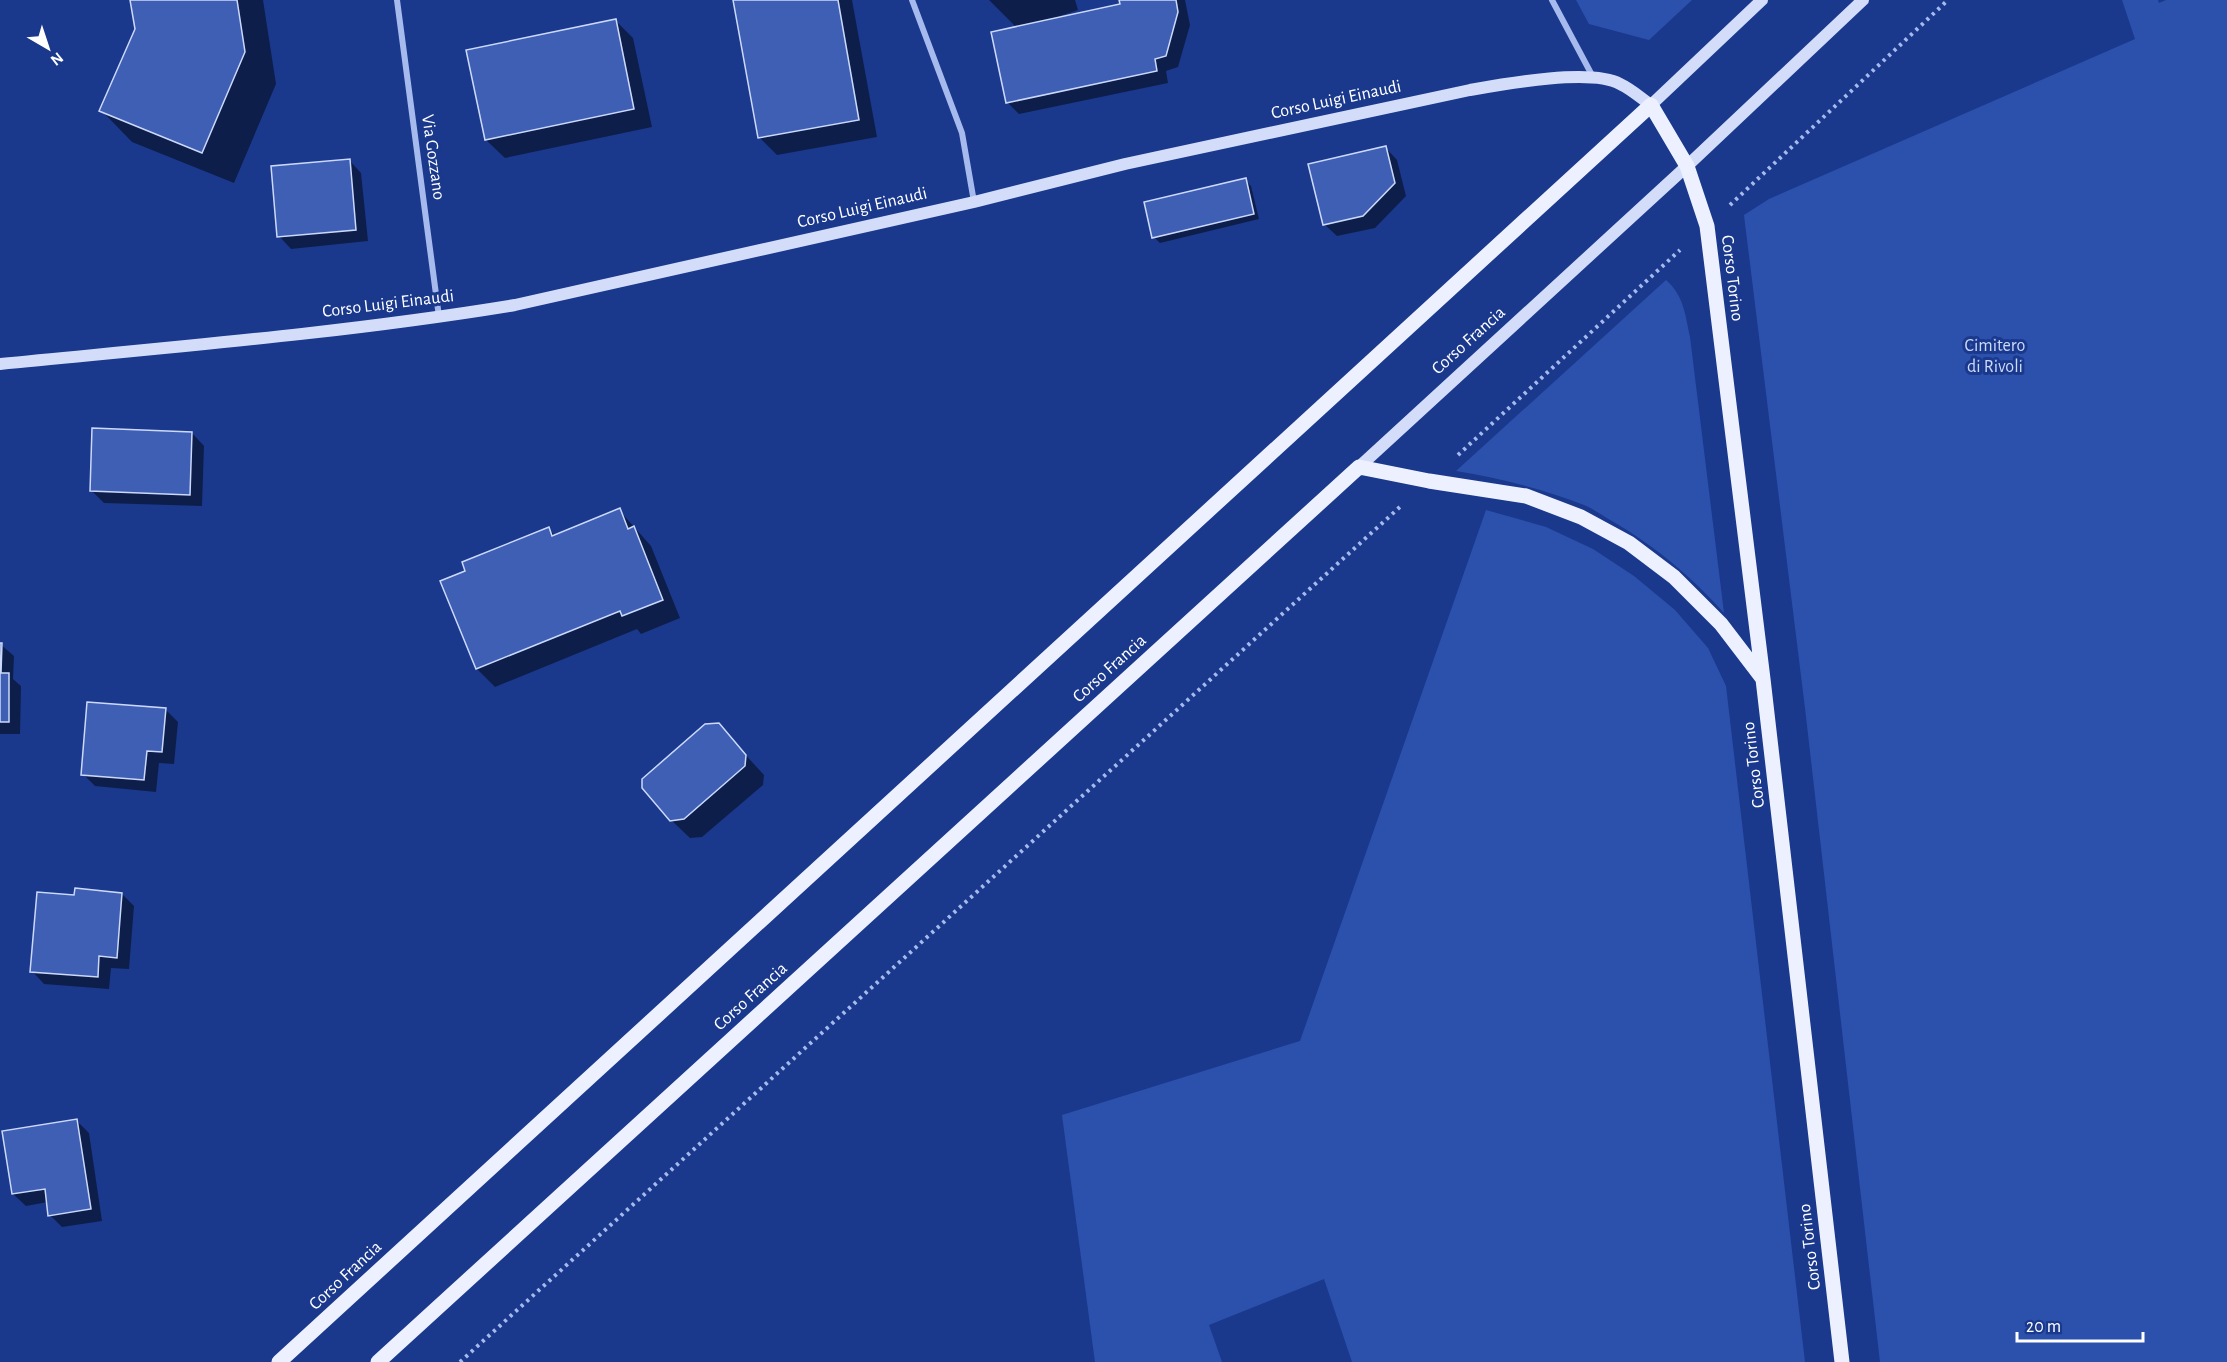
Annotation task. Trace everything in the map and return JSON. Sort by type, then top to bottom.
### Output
[{"type":"main road","name":"Corso Francia","points":[[279,1362],[1651,105],[1762,0]]},
{"type":"main road","name":"Corso Francia","points":[[378,1362],[1359,467],[1687,166],[1863,0]]},
{"type":"main road","name":"Corso Luigi Einaudi","points":[[0,364],[322,332],[439,318],[515,305],[974,202],[1125,164],[1470,90],[1524,81],[1593,77],[1619,83],[1651,105],[1687,166]]},
{"type":"main road","name":"Corso Torino","points":[[1687,166],[1707,226],[1763,679],[1842,1362]]},
{"type":"main road","points":[[1359,467],[1429,481],[1526,496],[1581,517],[1629,543],[1674,577],[1721,624],[1763,679]]},
{"type":"street","name":"Via Gozzano","points":[[397,0],[439,318]]},
{"type":"street","points":[[912,0],[962,133],[974,202]]},
{"type":"street","points":[[1552,0],[1593,77]]},
{"type":"path","points":[[460,1362],[1429,481],[1707,226],[1948,0]]},
{"type":"green space","points":[[1576,0],[1692,0],[1649,40],[1589,24]]},
{"type":"green space","name":"Cimitero di Rivoli","points":[[2122,0],[2158,0],[2159,3],[2166,0],[2227,0],[2227,1362],[1880,1362],[1805,708],[1744,215],[1769,199],[2135,39]]},
{"type":"green space","points":[[1666,280],[1680,299],[1690,337],[1724,613],[1699,587],[1658,551],[1591,508],[1537,489],[1456,471]]},
{"type":"green space","points":[[1486,510],[1546,527],[1593,549],[1634,576],[1675,610],[1708,648],[1726,686],[1805,1362],[1352,1362],[1324,1279],[1209,1325],[1222,1362],[1095,1362],[1062,1115],[1300,1041]]},
{"type":"building","points":[[130,0],[237,0],[245,52],[202,153],[99,111],[135,29]]},
{"type":"building","points":[[733,0],[838,0],[859,120],[758,138]]},
{"type":"building","points":[[1119,0],[1176,0],[1178,12],[1166,56],[1155,59],[1157,71],[1006,103],[991,32],[1120,4]]},
{"type":"building","points":[[616,19],[634,109],[485,140],[466,50]]},
{"type":"building","points":[[1386,146],[1395,183],[1363,216],[1323,225],[1308,164]]},
{"type":"building","points":[[350,159],[356,230],[277,237],[271,166]]},
{"type":"building","points":[[1246,178],[1254,214],[1152,238],[1144,202]]},
{"type":"building","points":[[92,428],[192,432],[190,495],[90,491]]},
{"type":"building","points":[[620,508],[628,529],[634,526],[663,600],[622,616],[620,611],[476,669],[440,581],[465,571],[462,562],[549,527],[552,536]]},
{"type":"building","points":[[0,643],[2,643],[1,673],[9,673],[9,722],[0,722]]},
{"type":"building","points":[[87,702],[166,708],[162,752],[147,751],[144,780],[81,775]]},
{"type":"building","points":[[719,723],[746,755],[745,766],[684,819],[670,821],[642,788],[642,779],[705,724]]},
{"type":"building","points":[[75,888],[122,893],[117,958],[99,956],[98,977],[30,972],[37,892],[74,895]]},
{"type":"building","points":[[77,1119],[91,1209],[48,1216],[45,1189],[12,1194],[2,1131]]}]
